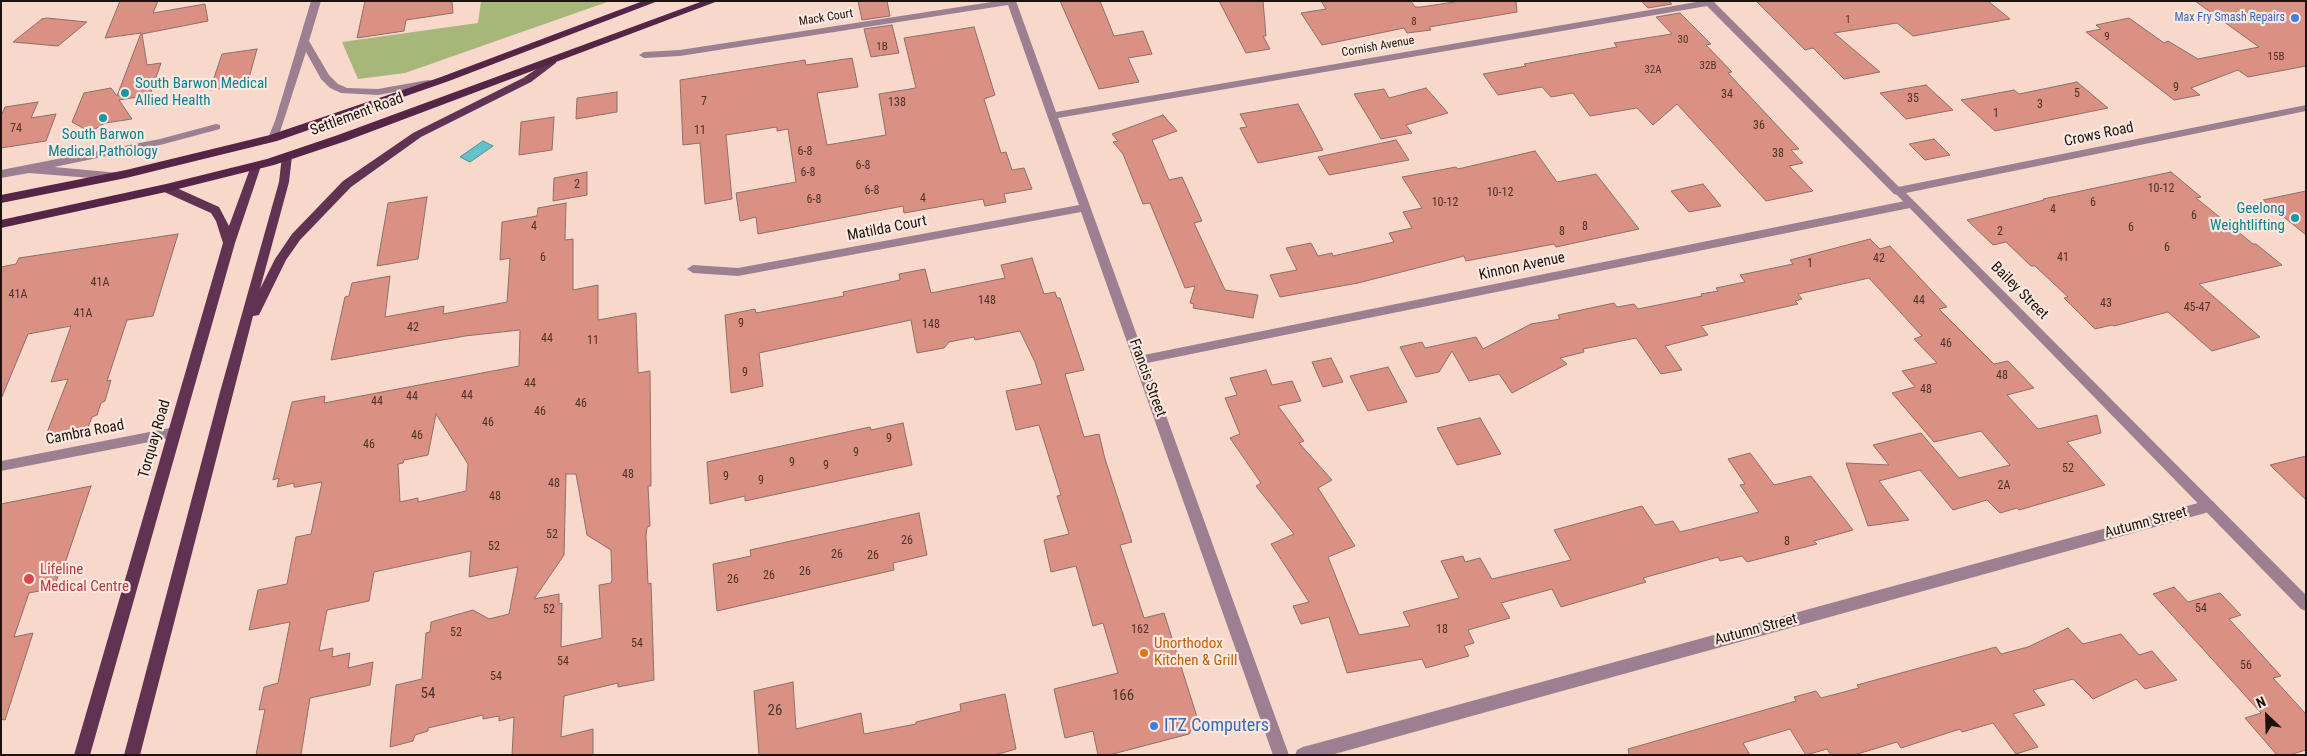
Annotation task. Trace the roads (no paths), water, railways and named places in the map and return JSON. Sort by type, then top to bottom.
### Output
[{"type":"highway","name":"Settlement Road","points":[[1,199],[115,176],[274,138],[445,79],[653,1]]},
{"type":"highway","name":"Settlement Road","points":[[1,224],[256,166],[553,61],[713,1]]},
{"type":"highway","points":[[274,138],[287,156]]},
{"type":"highway","name":"Torquay Road","points":[[256,166],[274,138]]},
{"type":"main road","points":[[243,334],[276,268],[291,244],[347,184],[417,135],[527,80],[553,61]]},
{"type":"main road","points":[[132,755],[226,392],[284,182],[287,156]]},
{"type":"main road","name":"Torquay Road","points":[[82,755],[229,243],[256,166]]},
{"type":"main road","points":[[166,188],[215,210],[222,221],[229,243]]},
{"type":"street","name":"Torquay Road","points":[[274,138],[316,1]]},
{"type":"street","name":"Mack Court","points":[[644,55],[680,53],[1011,2]]},
{"type":"street","name":"Francis Street","points":[[1011,2],[1281,755]]},
{"type":"street","name":"Cornish Avenue","points":[[1052,116],[1708,2]]},
{"type":"street","name":"Bailey Street","points":[[1708,2],[2306,605]]},
{"type":"street","points":[[304,42],[325,76],[334,86],[345,91],[363,93],[388,91],[445,79]]},
{"type":"street","name":"Crows Road","points":[[1898,192],[2306,108]]},
{"type":"street","name":"Settlement Road","points":[[1,174],[154,143],[216,128]]},
{"type":"street","name":"Settlement Road","points":[[29,169],[115,176]]},
{"type":"street","name":"Kinnon Avenue","points":[[1140,360],[1910,204]]},
{"type":"street","name":"Matilda Court","points":[[693,269],[738,272],[1085,208]]},
{"type":"street","name":"Cambra Road","points":[[1,466],[175,432]]},
{"type":"street","name":"Autumn Street","points":[[1302,755],[2209,506]]},
{"type":"water","points":[[483,141],[493,146],[470,162],[460,157]]},
{"type":"place","name":"Max Fry Smash Repairs","points":[[2295,18]]},
{"type":"place","name":"South Barwon Medical Allied Health","points":[[125,93]]},
{"type":"place","name":"South Barwon Medical Pathology","points":[[103,118]]},
{"type":"place","name":"Geelong Weightlifting","points":[[2295,218]]},
{"type":"place","name":"Lifeline Medical Centre","points":[[29,579]]},
{"type":"place","name":"Unorthodox Kitchen & Grill","points":[[1144,653]]},
{"type":"place","name":"ITZ Computers","points":[[1154,726]]}]
